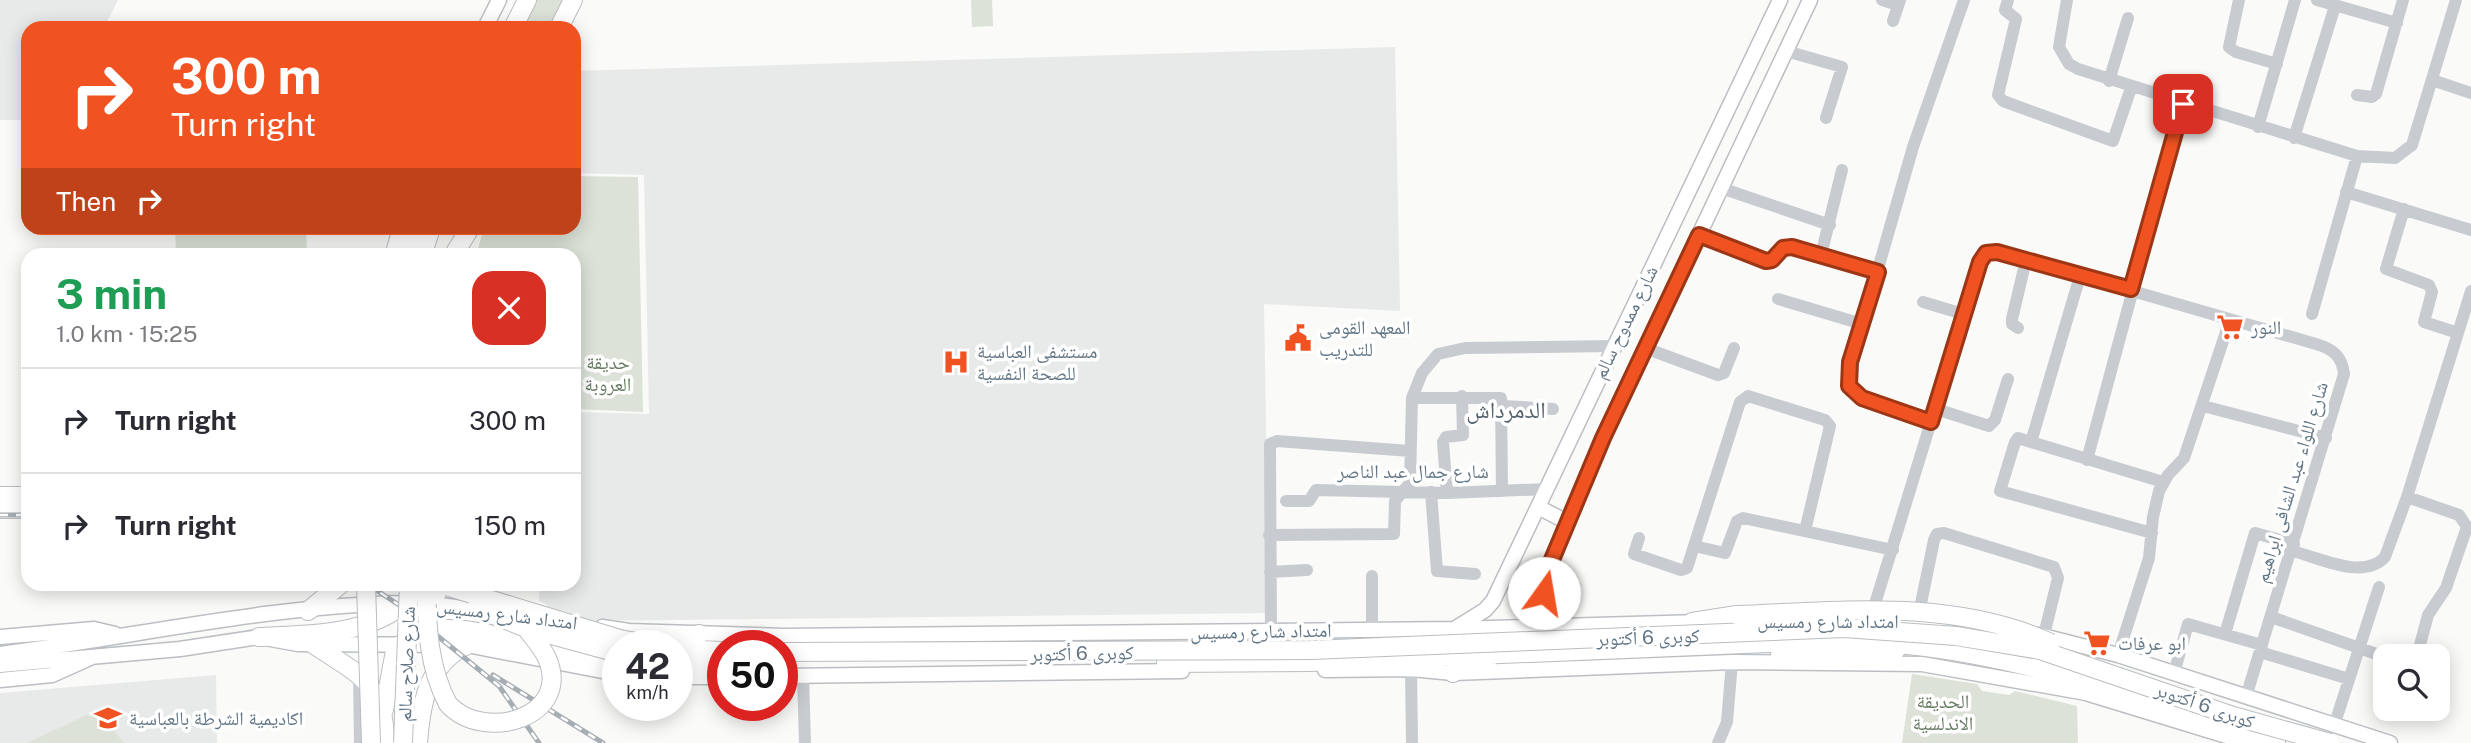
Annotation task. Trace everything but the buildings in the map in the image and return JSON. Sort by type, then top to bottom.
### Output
[{"type":"highway","points":[[516,21],[527,0]]},
{"type":"highway","points":[[562,21],[573,0]]},
{"type":"highway","points":[[0,496],[21,496]]},
{"type":"highway","points":[[0,509],[21,509]]},
{"type":"highway","points":[[308,611],[332,591]]},
{"type":"highway","points":[[366,591],[371,743]]},
{"type":"highway","name":"شارع صلاح سالم","points":[[396,743],[402,591]]},
{"type":"highway","points":[[422,591],[526,628],[602,651]]},
{"type":"highway","points":[[425,591],[429,645],[440,684],[453,710],[475,728],[495,734],[520,729],[536,716],[546,700],[551,680],[548,659],[526,628]]},
{"type":"highway","points":[[462,591],[602,633]]},
{"type":"highway","points":[[472,591],[489,612]]},
{"type":"highway","points":[[259,637],[317,634],[358,627],[380,620],[408,594]]},
{"type":"highway","name":"شارع صلاح سالم","points":[[403,743],[408,594]]},
{"type":"highway","points":[[1692,622],[1737,615],[1859,610],[1954,616],[2047,641],[2070,658]]},
{"type":"highway","points":[[384,743],[384,710],[392,658],[401,644],[421,631],[444,627],[577,656],[602,656]]},
{"type":"highway","name":"كوبرى 6 أكتوبر","points":[[798,652],[941,654],[1311,650],[1863,628],[1956,636],[2070,658],[2233,716],[2332,735]]},
{"type":"highway","points":[[693,636],[699,634]]},
{"type":"highway","name":"كوبرى 6 أكتوبر","points":[[798,664],[1310,662],[1819,641],[1911,643],[2032,667],[2276,743]]},
{"type":"highway","points":[[1453,673],[1472,665],[1708,655],[1884,652],[1911,643]]},
{"type":"highway","points":[[313,644],[359,675],[384,710]]},
{"type":"highway","points":[[418,743],[421,703],[434,675],[449,657],[467,645]]},
{"type":"highway","points":[[384,710],[397,696],[406,694],[421,703]]},
{"type":"main road","points":[[489,21],[500,0]]},
{"type":"main road","points":[[495,21],[500,0]]},
{"type":"main road","name":"شارع ممدوح سالم","points":[[1454,629],[1485,610],[1493,601],[1613,346],[1749,70],[1780,0]]},
{"type":"main road","name":"شارع ممدوح سالم","points":[[1569,627],[1553,615],[1544,593],[1546,574],[1646,348],[1811,0]]},
{"type":"main road","points":[[1749,70],[1773,80]]},
{"type":"main road","points":[[1538,507],[1567,522]]},
{"type":"main road","name":"امتداد شارع رمسيس","points":[[45,654],[119,636],[308,611],[408,594],[489,612],[629,631],[699,634],[1083,634],[1569,627],[1871,619],[1917,621],[2044,635],[2118,655],[2246,697],[2332,735],[2390,743]]},
{"type":"main road","name":"امتداد شارع رمسيس","points":[[0,637],[94,629],[119,636]]},
{"type":"main road","points":[[1074,672],[1067,655],[1075,639],[1083,634]]},
{"type":"main road","points":[[864,675],[880,667],[887,657],[881,643],[867,635]]},
{"type":"main road","name":"امتداد شارع رمسيس","points":[[0,680],[52,675],[77,667],[97,655],[180,649],[259,637],[313,644],[467,645],[602,671]]},
{"type":"main road","points":[[0,654],[97,655]]},
{"type":"main road","points":[[0,665],[45,654]]},
{"type":"main road","name":"امتداد شارع رمسيس","points":[[798,676],[1411,669],[1453,673],[1732,662],[1893,662],[1964,670],[2086,693],[2251,743]]},
{"type":"street","points":[[1882,0],[1899,3],[1893,22]]},
{"type":"street","points":[[1931,422],[1862,398],[1849,386],[1850,362],[1913,147],[1964,0]]},
{"type":"street","points":[[2007,0],[2005,10],[2016,19],[1998,95],[2003,101],[2113,141],[2131,88]]},
{"type":"street","points":[[2067,0],[2059,38],[2063,55],[2078,69],[2294,138],[2357,156],[2383,159],[2404,154],[2417,133],[2456,0]]},
{"type":"street","points":[[2239,0],[2229,47],[2236,52],[2277,64]]},
{"type":"street","points":[[2258,127],[2295,0]]},
{"type":"street","points":[[2317,0],[2396,23]]},
{"type":"street","points":[[2357,95],[2372,97],[2376,94],[2403,0]]},
{"type":"street","points":[[2294,138],[2335,6]]},
{"type":"street","points":[[2109,81],[2128,18]]},
{"type":"street","points":[[1786,51],[1842,67],[1826,118]]},
{"type":"street","points":[[2432,80],[2471,93]]},
{"type":"street","points":[[2087,460],[2183,104]]},
{"type":"street","points":[[2312,314],[2357,156]]},
{"type":"street","points":[[1821,256],[1842,170]]},
{"type":"street","points":[[1721,188],[1830,225]]},
{"type":"street","points":[[2346,192],[2471,230]]},
{"type":"street","points":[[2404,209],[2386,269],[2429,285],[2432,292],[2424,322],[2458,333]]},
{"type":"street","points":[[1699,235],[1766,261],[1772,260],[1787,247],[1878,272]]},
{"type":"street","name":"شارع اللواء عبد الشافى ابراهيم","points":[[1871,619],[1963,314],[1986,253],[1992,251],[2316,344],[2336,353],[2343,363],[2344,374],[2326,438],[2246,697]]},
{"type":"street","points":[[2018,328],[2012,324],[2012,319],[2026,260]]},
{"type":"street","points":[[2031,442],[2080,276]]},
{"type":"street","points":[[2225,634],[2255,533],[2355,567],[2371,568],[2379,564],[2388,550],[2407,497],[2471,291]]},
{"type":"street","points":[[1778,299],[1862,324]]},
{"type":"street","points":[[1923,302],[1963,314]]},
{"type":"street","points":[[2118,655],[2149,558],[2152,517],[2163,482],[2184,458],[2230,320]]},
{"type":"street","points":[[1269,535],[1393,535],[1395,501],[1410,483],[1412,398],[1428,365],[1438,355],[1450,350],[1613,346]]},
{"type":"street","points":[[1646,348],[1718,375],[1724,373],[1734,348]]},
{"type":"street","points":[[1936,409],[1989,426],[1995,420],[2008,379]]},
{"type":"street","points":[[1447,493],[1443,442],[1446,437],[1463,435],[1462,396]]},
{"type":"street","points":[[1639,538],[1634,554],[1681,570],[1687,568],[1740,402],[1748,396],[1825,420],[1830,426],[1805,531]]},
{"type":"street","points":[[1412,398],[1501,398],[1502,491]]},
{"type":"street","points":[[1503,406],[1553,409]]},
{"type":"street","points":[[2203,406],[2326,438]]},
{"type":"street","points":[[2152,533],[2000,491],[2015,440],[2031,442],[2163,482]]},
{"type":"street","points":[[1271,631],[1268,448],[1273,442],[1410,451]]},
{"type":"street","name":"شارع جمال عبد الناصر","points":[[1286,501],[1309,501],[1315,490],[1447,493],[1546,489]]},
{"type":"street","points":[[1431,492],[1437,571],[1475,574]]},
{"type":"street","points":[[2407,497],[2459,514],[2467,527],[2446,588],[2428,615],[2420,644]]},
{"type":"street","points":[[1694,546],[1725,553],[1740,519],[1893,550]]},
{"type":"street","points":[[1917,621],[1934,540],[1937,534],[1944,533],[2054,566],[2058,578],[2044,635]]},
{"type":"street","points":[[1270,572],[1307,570]]},
{"type":"street","points":[[1372,576],[1372,629]]},
{"type":"street","points":[[2332,735],[2379,587]]},
{"type":"street","points":[[2271,617],[2373,653]]},
{"type":"street","points":[[2174,673],[2188,624],[2225,634],[2348,678]]},
{"type":"street","points":[[1718,743],[1727,722],[1732,662]]},
{"type":"street","points":[[1411,669],[1412,743]]},
{"type":"street","points":[[359,675],[360,743]]},
{"type":"street","points":[[803,676],[805,743]]},
{"type":"shaded area","points":[[0,0],[118,0],[108,21],[21,21],[21,120],[0,120]]},
{"type":"shaded area","name":"مستشفى العباسية للصحة النفسية","points":[[1395,47],[1400,311],[1264,304],[1269,613],[586,621],[547,609],[547,605],[539,601],[539,591],[581,591],[581,412],[649,414],[644,175],[581,173],[581,71]]},
{"type":"shaded area","name":"اكاديمية الشرطة بالعباسية","points":[[216,675],[217,743],[0,743],[0,693]]},
{"type":"green space","points":[[535,0],[563,0],[552,21],[524,21]]},
{"type":"green space","points":[[971,0],[992,0],[993,26],[972,27]]},
{"type":"green space","name":"حديقة العروبة","points":[[581,176],[638,177],[643,412],[581,409],[581,248],[478,248],[482,235],[581,235]]},
{"type":"green space","points":[[175,235],[306,235],[307,248],[176,248]]},
{"type":"green space","name":"الحديقة الاندلسية","points":[[1912,674],[1977,684],[1982,691],[2009,695],[2015,691],[2077,706],[2078,743],[1902,743]]},
{"type":"green space","points":[[93,712],[100,714],[124,743],[27,743]]},
{"type":"railway","points":[[0,515],[21,515]]},
{"type":"railway","points":[[378,591],[402,607],[499,686],[539,743]]},
{"type":"railway","points":[[493,675],[603,743]]},
{"type":"place","name":"النور","points":[[2230,327]]},
{"type":"place","name":"المعهد القومى للتدريب","points":[[1298,338]]},
{"type":"place","name":"مستشفى العباسية للصحة النفسية","points":[[956,362]]},
{"type":"place","name":"ابو عرفات","points":[[2097,643]]},
{"type":"place","name":"اكاديمية الشرطة بالعباسية","points":[[108,718]]},
{"type":"district","name":"الدمرداش","points":[[1506,410]]},
{"type":"route","points":[[1544,593],[1546,574],[1603,438],[1699,235],[1766,261],[1772,260],[1783,248],[1792,247],[1878,272],[1850,362],[1847,377],[1849,386],[1862,398],[1931,422],[1963,314],[1980,262],[1986,253],[1997,252],[2131,289],[2183,104]]}]
